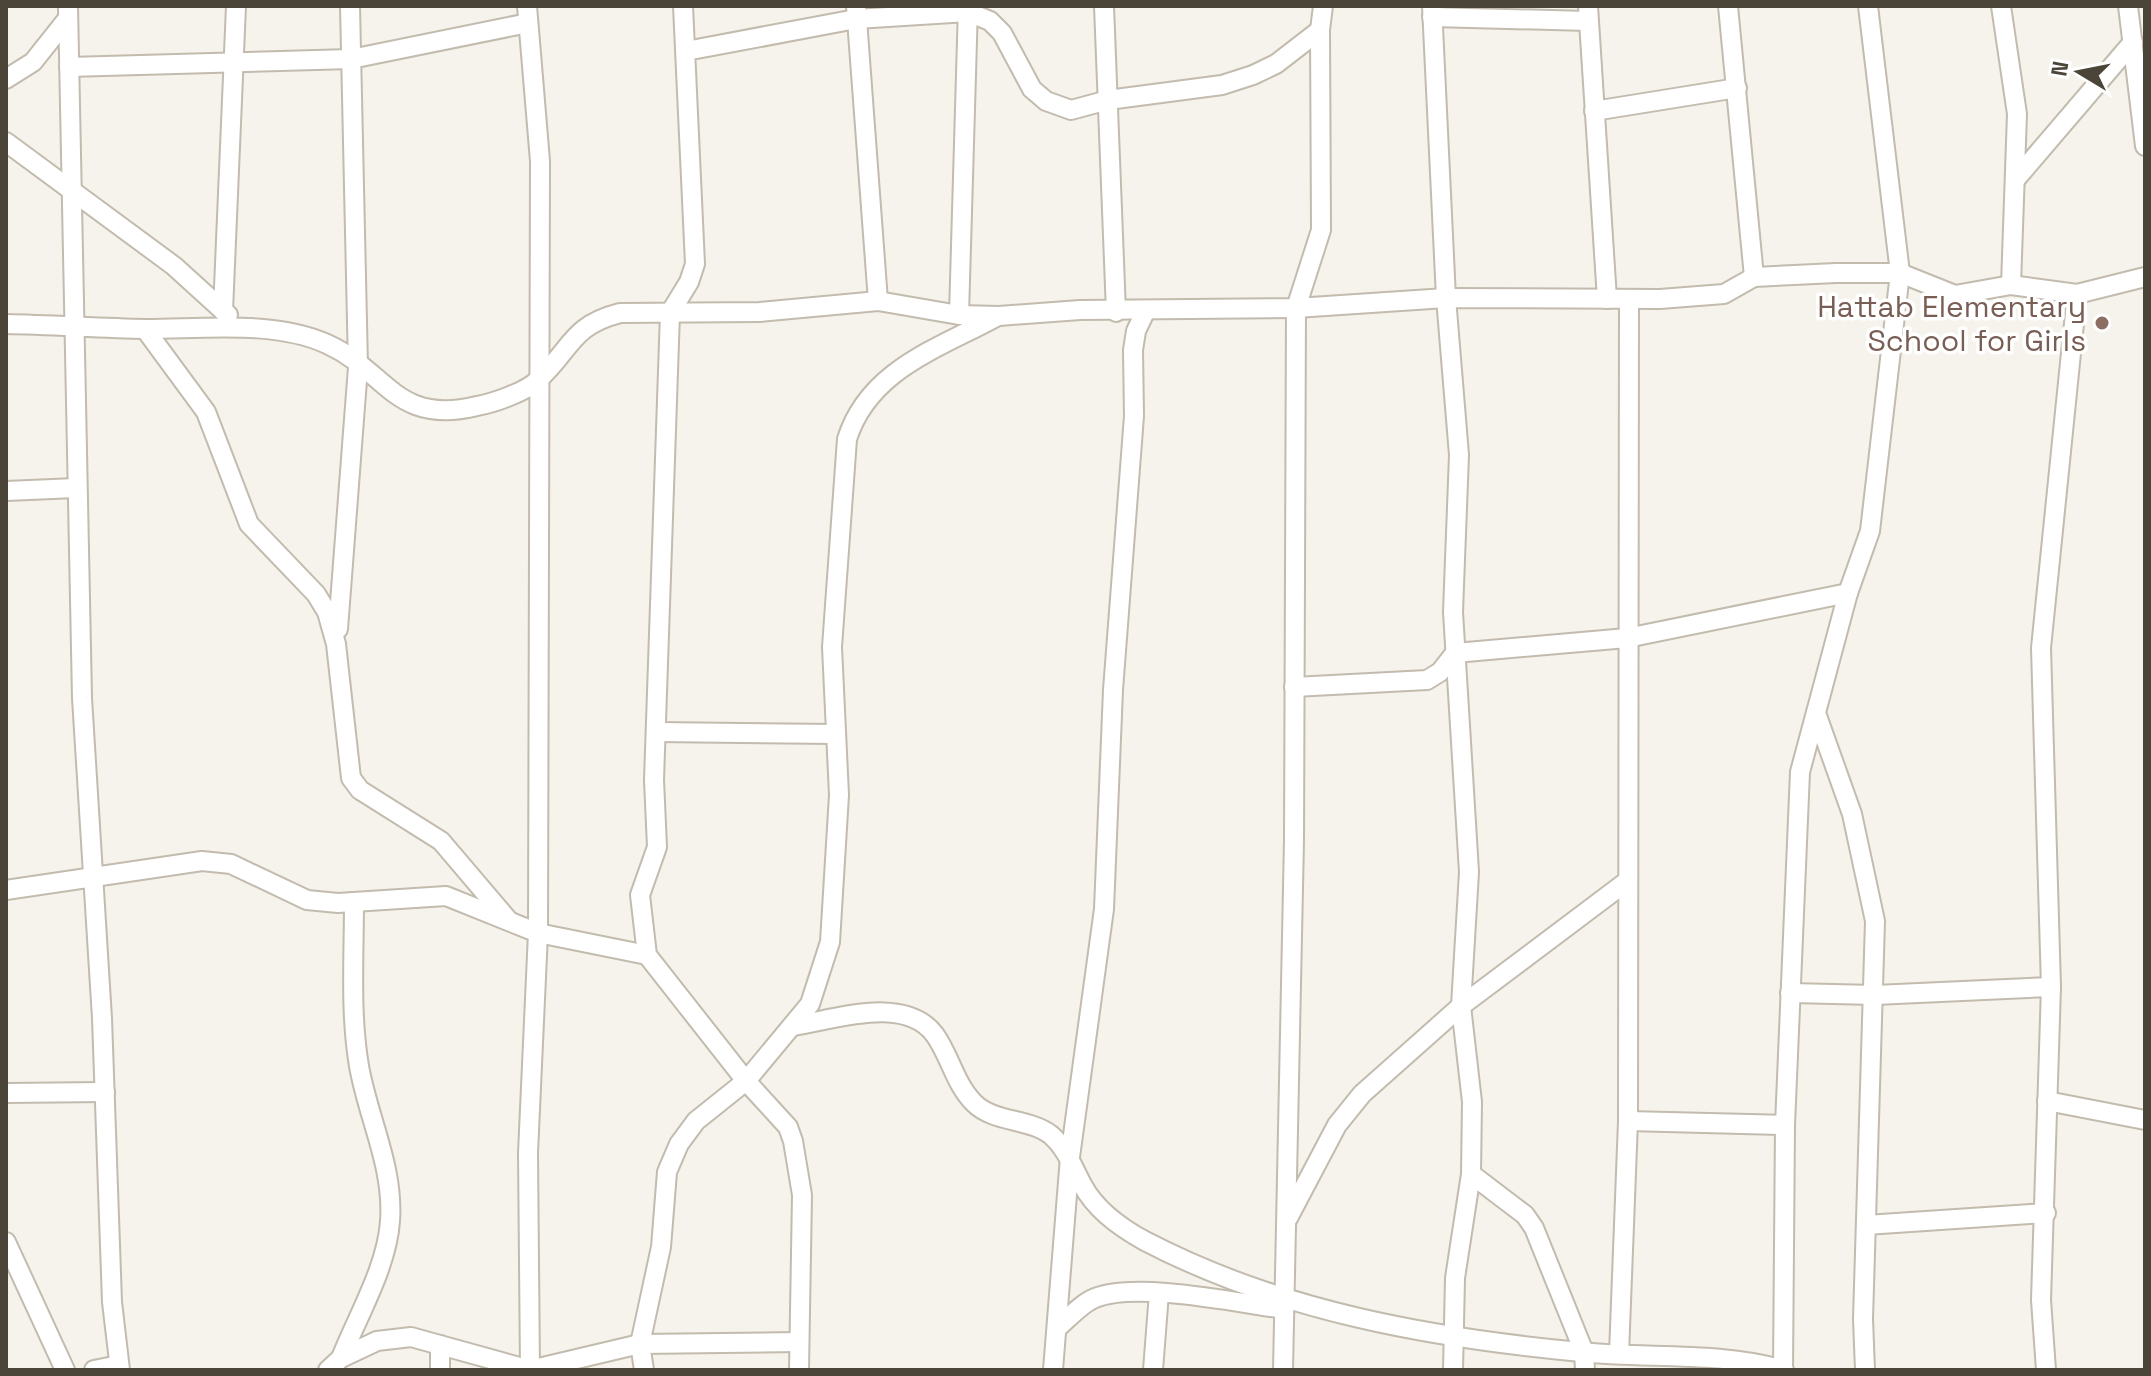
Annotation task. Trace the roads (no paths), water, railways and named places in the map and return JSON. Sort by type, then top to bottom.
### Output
[{"type":"street","points":[[223,311],[236,6]]},
{"type":"street","points":[[336,644],[358,367],[350,6]]},
{"type":"street","points":[[683,6],[695,264],[689,282],[670,313],[656,732],[657,847],[640,895],[647,955],[746,1081],[788,1127],[793,1141],[802,1195],[799,1370]]},
{"type":"street","points":[[1104,6],[1116,312]]},
{"type":"street","points":[[1283,1370],[1294,687],[1296,308],[1321,230],[1320,30],[1323,6]]},
{"type":"street","points":[[1728,6],[1754,277]]},
{"type":"street","points":[[1057,1328],[1092,1299],[1159,1293],[1284,1304],[1584,1361],[1619,1354],[1741,1360],[1784,1370],[1785,1125],[1800,772],[1848,593],[1870,531],[1900,273],[1868,6]]},
{"type":"street","points":[[2001,6],[2017,114],[2011,285]]},
{"type":"street","points":[[2128,6],[2145,146]]},
{"type":"street","points":[[686,51],[856,13],[968,9],[990,21],[1002,33],[1032,89],[1046,101],[1071,110],[1108,100],[1222,85],[1276,64],[1320,30]]},
{"type":"street","points":[[959,315],[968,9]]},
{"type":"street","points":[[68,12],[72,326],[82,698],[105,1092],[112,1302],[120,1368],[94,1370]]},
{"type":"street","points":[[6,79],[33,62],[68,12]]},
{"type":"street","points":[[1453,1370],[1455,1278],[1471,1174],[1472,1102],[1461,1006],[1469,872],[1453,600],[1459,455],[1446,298],[1432,12],[1588,13],[1607,299]]},
{"type":"street","points":[[856,13],[878,301]]},
{"type":"street","points":[[69,67],[351,59],[527,15],[540,161],[537,382],[538,933],[528,1153],[530,1370]]},
{"type":"street","points":[[2015,180],[2133,42]]},
{"type":"street","points":[[1594,111],[1737,88]]},
{"type":"street","points":[[6,142],[72,194],[174,266],[242,328]]},
{"type":"street","points":[[6,324],[145,329],[242,328],[327,344],[415,407],[440,410],[477,406],[537,382],[577,333],[598,319],[620,313],[760,312],[878,301],[959,315],[999,316],[1296,308],[1446,298],[1629,299],[1724,294],[1754,277],[1900,273],[1955,295],[2011,285],[2077,294],[2145,277]]},
{"type":"street","points":[[2046,1370],[2041,1300],[2051,987],[2041,648],[2077,294]]},
{"type":"street","points":[[1619,1354],[1628,1121],[1629,299]]},
{"type":"street","points":[[1053,1370],[1070,1157],[1104,909],[1113,690],[1134,416],[1133,350],[1136,331],[1146,310]]},
{"type":"street","points":[[644,1370],[640,1344],[661,1247],[667,1172],[679,1144],[696,1121],[746,1081],[810,1004],[830,942],[839,795],[832,647],[847,439],[855,416],[889,374],[999,316]]},
{"type":"street","points":[[145,329],[206,412],[249,524],[316,594],[327,612],[336,644],[351,778],[360,790],[441,841],[509,921]]},
{"type":"street","points":[[6,491],[76,488]]},
{"type":"street","points":[[1294,687],[1427,680],[1440,672],[1455,653],[1627,638],[1848,593]]},
{"type":"street","points":[[1816,713],[1852,814],[1867,869],[1875,921],[1865,1370]]},
{"type":"street","points":[[656,732],[836,734]]},
{"type":"street","points":[[6,890],[202,861],[231,864],[307,900],[354,902],[446,896],[538,933],[647,955]]},
{"type":"street","points":[[1287,1220],[1337,1125],[1362,1094],[1461,1006],[1626,882]]},
{"type":"street","points":[[334,1364],[385,1248],[390,1223],[391,1188],[359,1068],[355,1035],[354,902]]},
{"type":"street","points":[[1790,993],[1875,995],[2051,987]]},
{"type":"street","points":[[793,1026],[882,1012],[920,1019],[935,1035],[976,1105],[1050,1134],[1070,1157],[1084,1188],[1123,1229],[1284,1304]]},
{"type":"street","points":[[6,1093],[105,1092]]},
{"type":"street","points":[[2047,1101],[2145,1120]]},
{"type":"street","points":[[1628,1121],[1785,1125]]},
{"type":"street","points":[[1471,1174],[1525,1215],[1534,1228],[1584,1361]]},
{"type":"street","points":[[1866,1225],[2046,1213]]},
{"type":"street","points":[[6,1242],[65,1370]]},
{"type":"street","points":[[1153,1370],[1159,1293]]},
{"type":"street","points":[[334,1364],[377,1341],[411,1337],[530,1370],[640,1344],[799,1342]]},
{"type":"street","points":[[440,1345],[440,1370]]},
{"type":"place","name":"Hattab Elementary School for Girls","points":[[2102,323]]}]
